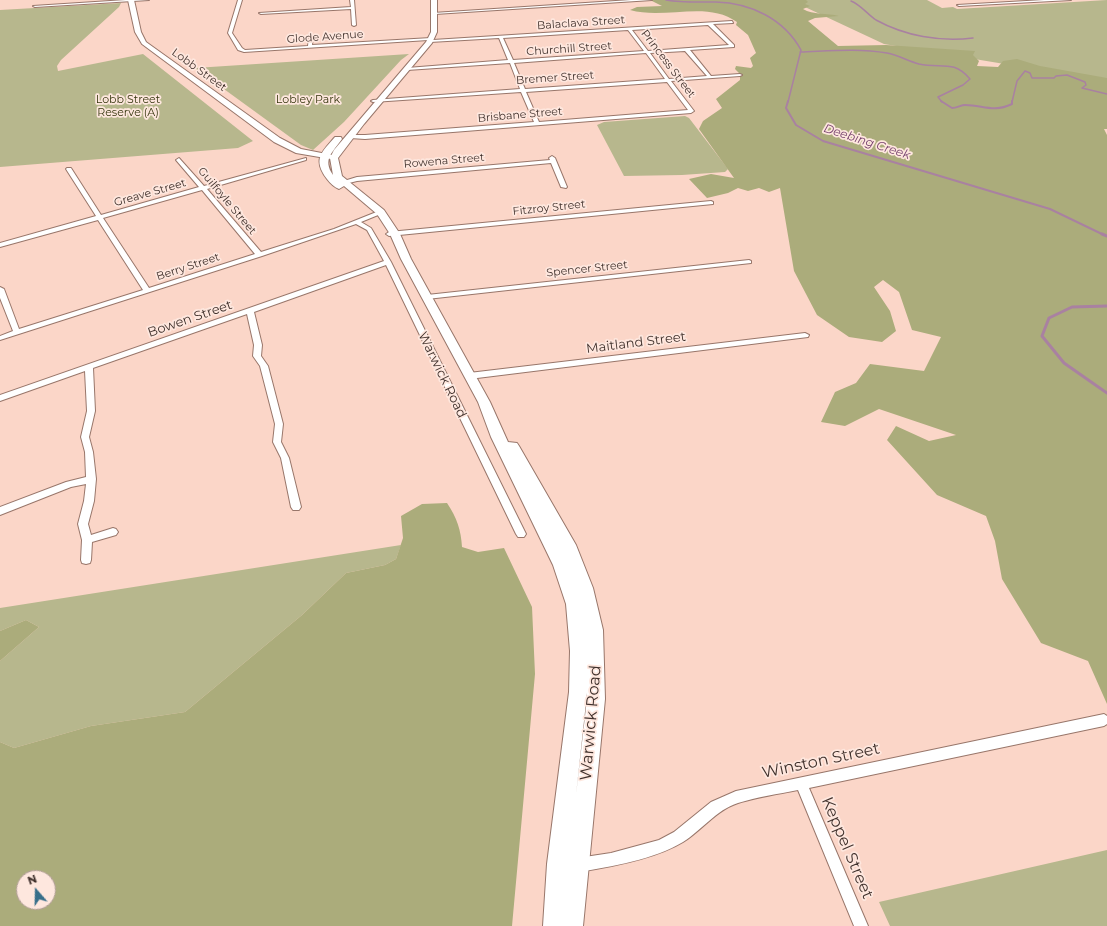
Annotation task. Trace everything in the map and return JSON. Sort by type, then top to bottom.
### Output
[{"type":"main road","name":"Lobb Street","points":[[132,0],[138,32],[144,43],[278,140],[292,153],[315,161],[324,158]]},
{"type":"main road","points":[[324,158],[376,101],[405,72],[430,40],[434,32],[434,0]]},
{"type":"main road","points":[[334,158],[376,101]]},
{"type":"main road","name":"Lobb Street","points":[[278,140],[298,151],[324,158],[334,158]]},
{"type":"main road","name":"Warwick Road","points":[[324,158],[329,176],[354,193],[377,213],[405,254],[406,259],[469,376],[568,545],[585,588],[594,624],[597,655],[596,700],[568,865],[554,926]]},
{"type":"main road","name":"Warwick Road","points":[[334,158],[340,183]]},
{"type":"main road","name":"Warwick Road","points":[[568,865],[572,926]]},
{"type":"street","points":[[35,6],[147,0]]},
{"type":"street","name":"Glode Avenue","points":[[240,0],[230,33],[240,49],[244,50],[430,40]]},
{"type":"street","points":[[352,0],[354,25]]},
{"type":"street","points":[[435,13],[591,2],[650,0]]},
{"type":"street","points":[[959,5],[1069,0]]},
{"type":"street","points":[[255,14],[263,12],[352,8]]},
{"type":"street","name":"Balaclava Street","points":[[430,40],[501,37],[732,22]]},
{"type":"street","name":"Churchill Street","points":[[405,72],[512,62],[732,46],[708,23]]},
{"type":"street","name":"Princess Street","points":[[629,28],[691,111]]},
{"type":"street","points":[[310,47],[311,36]]},
{"type":"street","points":[[501,37],[537,124]]},
{"type":"street","points":[[688,50],[710,77]]},
{"type":"street","name":"Bremer Street","points":[[376,101],[740,75]]},
{"type":"street","name":"Brisbane Street","points":[[350,136],[365,137],[691,111]]},
{"type":"street","name":"Greave Street","points":[[0,245],[290,164],[304,158]]},
{"type":"street","name":"Guilfoyle Street","points":[[179,160],[260,255]]},
{"type":"street","name":"Rowena Street","points":[[340,183],[365,178],[553,160],[564,188]]},
{"type":"street","points":[[69,169],[147,291]]},
{"type":"street","name":"Fitzroy Street","points":[[392,234],[710,203]]},
{"type":"street","name":"Berry Street","points":[[0,338],[336,230],[377,213]]},
{"type":"street","name":"Warwick Road","points":[[356,222],[369,229],[388,262],[521,534]]},
{"type":"street","name":"Bowen Street","points":[[0,398],[250,312],[388,262]]},
{"type":"street","name":"Spencer Street","points":[[427,297],[749,262]]},
{"type":"street","points":[[0,289],[17,333]]},
{"type":"street","points":[[250,312],[258,345],[257,356],[264,366],[279,424],[277,442],[285,458],[296,507]]},
{"type":"street","name":"Maitland Street","points":[[469,376],[805,335]]},
{"type":"street","points":[[86,560],[87,540],[83,524],[89,501],[91,479],[89,452],[84,437],[91,411],[89,367]]},
{"type":"street","points":[[0,512],[69,484],[91,479]]},
{"type":"street","points":[[87,540],[113,532]]},
{"type":"street","name":"Winston Street","points":[[568,865],[611,860],[660,846],[678,838],[716,807],[736,797],[1104,720]]},
{"type":"street","name":"Keppel Street","points":[[801,783],[860,926]]},
{"type":"green space","points":[[650,0],[806,0],[808,2],[805,4],[810,6],[803,9],[807,11],[839,16],[815,18],[808,21],[838,46],[886,45],[975,51],[973,55],[979,61],[977,66],[998,67],[1003,61],[1017,59],[1040,66],[1107,78],[1107,129],[1104,129],[1107,135],[1107,704],[1088,661],[1041,643],[1002,579],[995,541],[986,516],[937,495],[887,440],[896,426],[929,441],[956,435],[879,409],[845,426],[821,422],[835,392],[856,383],[870,364],[924,371],[941,337],[912,330],[899,292],[883,280],[874,287],[890,311],[896,331],[882,342],[849,337],[817,315],[794,271],[780,188],[769,192],[759,188],[748,191],[738,188],[728,193],[707,198],[689,179],[711,174],[734,178],[699,129],[703,121],[722,108],[716,99],[740,80],[740,74],[735,69],[736,66],[751,68],[753,66],[750,58],[756,53],[748,35],[736,25],[737,22],[725,16],[713,12],[699,11],[657,13],[630,10],[637,7],[662,6]]},
{"type":"green space","points":[[790,0],[927,0],[942,8],[953,7],[957,9],[1107,0],[1107,81],[884,44]]},
{"type":"green space","name":"Lobb Street Reserve (A)","points":[[121,3],[119,7],[61,60],[57,66],[58,71],[143,54],[253,141],[238,148],[0,167],[0,10]]},
{"type":"green space","name":"Lobley Park","points":[[409,54],[401,60],[344,122],[313,150],[301,145],[195,68]]},
{"type":"green space","points":[[685,116],[689,118],[728,169],[725,172],[682,175],[624,176],[597,125],[604,122]]},
{"type":"green space","points":[[447,503],[458,524],[462,547],[478,552],[504,548],[532,607],[535,674],[512,926],[0,926],[0,742],[14,748],[91,726],[185,712],[302,615],[346,573],[385,565],[396,559],[403,538],[401,516],[422,504]]},
{"type":"green space","points":[[401,545],[396,559],[385,565],[346,573],[302,615],[185,712],[91,726],[14,748],[0,742],[0,661],[39,627],[26,620],[0,631],[0,608]]},
{"type":"green space","points":[[26,620],[39,627],[0,661],[0,631]]},
{"type":"green space","points":[[1107,850],[1107,926],[890,926],[879,902]]},
{"type":"waterway","name":"Deebing Creek","points":[[666,0],[729,3],[754,9],[776,21],[794,39],[801,50],[801,52]]},
{"type":"waterway","points":[[851,1],[876,20],[887,26],[911,34],[948,39],[973,38]]},
{"type":"waterway","points":[[801,52],[844,50],[876,51],[891,54],[919,64],[946,66],[958,69],[970,79],[963,85],[938,97],[941,101]]},
{"type":"waterway","name":"Deebing Creek","points":[[788,102],[801,52]]},
{"type":"waterway","points":[[1012,102],[1017,81],[1025,71],[1030,73],[1032,78],[1054,78],[1056,76],[1067,75],[1085,82],[1086,85],[1082,88],[1107,94]]},
{"type":"waterway","name":"Deebing Creek","points":[[788,101],[786,108],[796,125],[823,141],[1050,209],[1104,235]]},
{"type":"waterway","points":[[941,101],[952,108],[962,105],[999,108],[1012,104],[1012,102]]},
{"type":"waterway","name":"Deebing Creek","points":[[1102,234],[1107,236]]},
{"type":"waterway","name":"Deebing Creek","points":[[1107,306],[1072,307],[1049,318],[1042,336],[1064,363],[1107,393]]}]
